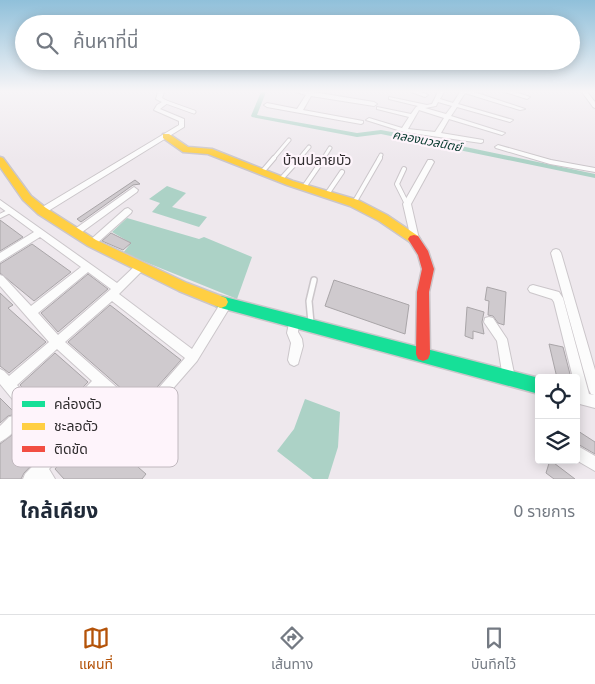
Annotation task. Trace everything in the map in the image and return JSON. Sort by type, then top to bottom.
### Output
[{"type":"street","points":[[42,211],[166,136],[183,123],[180,119],[168,114]]},
{"type":"street","points":[[319,114],[361,122]]},
{"type":"street","points":[[404,130],[413,116],[407,114]]},
{"type":"street","points":[[439,114],[502,133]]},
{"type":"street","points":[[437,134],[450,114]]},
{"type":"street","points":[[491,114],[510,120]]},
{"type":"street","points":[[369,120],[404,130],[481,141]]},
{"type":"street","points":[[166,136],[186,150],[209,151],[280,179],[354,204],[383,218],[415,239]]},
{"type":"street","points":[[498,147],[542,160],[595,170]]},
{"type":"street","points":[[0,160],[27,198],[42,211],[92,243],[139,268],[226,304],[423,354],[535,385]]},
{"type":"street","points":[[423,354],[423,292],[428,269],[424,254],[415,239],[407,204],[430,162]]},
{"type":"street","points":[[75,233],[134,190]]},
{"type":"street","points":[[0,203],[86,268],[193,356]]},
{"type":"street","points":[[92,243],[128,211]]},
{"type":"street","points":[[0,258],[39,233]]},
{"type":"street","points":[[556,252],[595,390]]},
{"type":"street","points":[[32,312],[86,268]]},
{"type":"street","points":[[4,380],[58,342],[115,292],[139,268]]},
{"type":"street","points":[[0,279],[58,342],[106,387]]},
{"type":"street","points":[[533,288],[555,295],[559,301],[585,399]]},
{"type":"street","points":[[166,387],[193,356],[226,304]]},
{"type":"street","points":[[294,321],[292,333],[298,345],[294,360]]},
{"type":"street","points":[[489,322],[502,339],[509,378]]},
{"type":"street","points":[[95,387],[100,382]]},
{"type":"street","points":[[0,435],[12,424]]},
{"type":"street","points":[[580,455],[595,464]]},
{"type":"lane","points":[[262,172],[289,140]]},
{"type":"lane","points":[[280,179],[309,147]]},
{"type":"lane","points":[[304,187],[330,148]]},
{"type":"lane","points":[[354,204],[382,156]]},
{"type":"lane","points":[[404,169],[396,184],[407,204]]},
{"type":"lane","points":[[327,194],[342,172]]},
{"type":"lane","points":[[0,216],[10,211]]},
{"type":"lane","points":[[311,325],[309,304],[314,280]]},
{"type":"shaded area","points":[[167,186],[186,193],[172,207],[207,217],[199,227],[152,212],[160,203],[149,199]]},
{"type":"shaded area","points":[[127,218],[199,239],[204,237],[252,257],[237,299],[123,253],[131,243],[112,232]]},
{"type":"shaded area","points":[[305,399],[340,412],[338,447],[328,479],[313,479],[277,451],[294,429]]},
{"type":"building","points":[[135,180],[140,184],[133,185],[81,222],[77,219]]},
{"type":"building","points":[[0,220],[23,237],[0,251]]},
{"type":"building","points":[[111,233],[131,243],[123,250],[102,241]]},
{"type":"building","points":[[32,244],[71,272],[34,301],[0,273],[0,264]]},
{"type":"building","points":[[88,274],[108,289],[58,332],[41,313]]},
{"type":"building","points":[[334,280],[409,305],[405,334],[325,306]]},
{"type":"building","points":[[487,287],[506,292],[504,325],[498,323],[493,316],[488,315],[489,301],[485,300]]},
{"type":"building","points":[[0,293],[13,305],[8,308],[46,342],[9,373],[0,366]]},
{"type":"building","points":[[110,305],[181,360],[157,387],[120,387],[68,342]]},
{"type":"building","points":[[467,307],[484,312],[482,322],[484,334],[473,331],[473,339],[465,336]]},
{"type":"building","points":[[549,344],[563,347],[570,374],[556,374]]},
{"type":"building","points":[[55,353],[88,382],[83,387],[22,387],[20,385]]},
{"type":"building","points":[[0,398],[12,410],[12,415],[0,423]]},
{"type":"building","points":[[580,432],[595,442],[595,454],[580,445]]},
{"type":"building","points":[[12,435],[12,467],[30,467],[21,479],[0,479],[0,444]]},
{"type":"building","points":[[549,464],[555,464],[575,479],[554,479],[546,473]]},
{"type":"building","points":[[57,467],[138,467],[146,474],[142,479],[64,479],[55,469]]},
{"type":"waterway","name":"คลองนวลนิตย์","points":[[255,114],[254,116],[357,135],[381,132],[595,176]]},
{"type":"traffic: fast","points":[[221,302],[535,385]]},
{"type":"traffic: slow","points":[[166,136],[186,150],[209,151],[290,183],[354,203],[383,218],[414,239]]},
{"type":"traffic: slow","points":[[0,160],[27,198],[42,211],[92,243],[183,287],[221,302]]},
{"type":"traffic: jam","points":[[414,239],[424,254],[428,269],[423,292],[423,354]]},
{"type":"district","name":"บ้านปลายบัว","points":[[317,160]]}]
